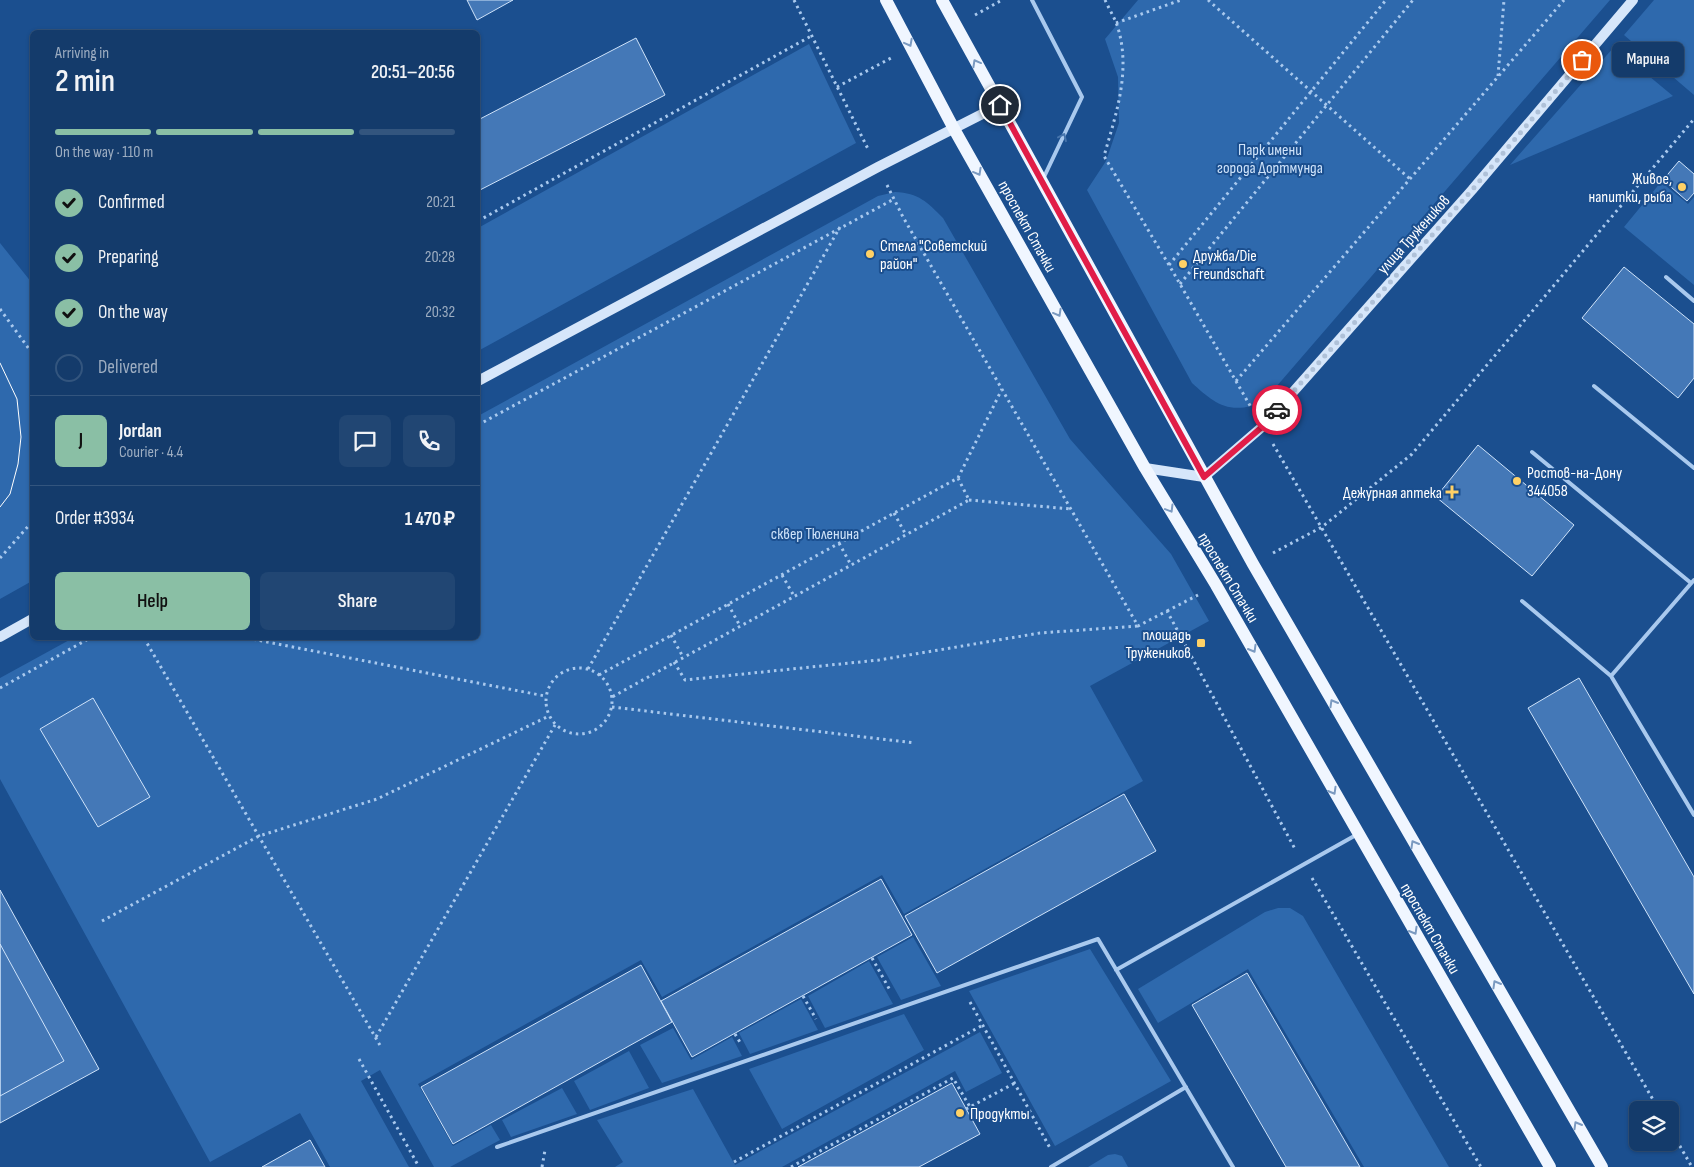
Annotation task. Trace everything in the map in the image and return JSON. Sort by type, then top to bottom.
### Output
[{"type":"main road","name":"проспект Стачки","points":[[886,0],[954,129],[1145,468],[1216,585],[1550,1167]]},
{"type":"main road","name":"проспект Стачки","points":[[942,0],[1253,564],[1602,1167]]},
{"type":"main road","name":"улица Тружеников","points":[[1204,477],[1262,427],[1472,190],[1633,0]]},
{"type":"main road","points":[[480,379],[878,167],[1000,105]]},
{"type":"main road","points":[[1145,468],[1204,477]]},
{"type":"main road","points":[[0,637],[30,620]]},
{"type":"lane","points":[[1032,0],[1082,97],[1042,181]]},
{"type":"lane","points":[[1666,277],[1694,301]]},
{"type":"lane","points":[[1594,386],[1694,468]]},
{"type":"lane","points":[[1532,452],[1692,582],[1611,676]]},
{"type":"lane","points":[[1522,601],[1611,676],[1694,813]]},
{"type":"lane","points":[[1116,970],[1358,834]]},
{"type":"lane","points":[[497,1147],[1098,939],[1234,1167]]},
{"type":"lane","points":[[1051,1167],[1186,1087]]},
{"type":"path","points":[[794,0],[894,199],[1138,626]]},
{"type":"path","points":[[1105,0],[1116,23],[1124,65],[1120,101],[1104,156],[1322,527],[1654,1101]]},
{"type":"path","points":[[1116,23],[1181,0]]},
{"type":"path","points":[[1208,0],[1410,179]]},
{"type":"path","points":[[1169,265],[1386,0]]},
{"type":"path","points":[[1180,284],[1413,0]]},
{"type":"path","points":[[1498,76],[1504,0]]},
{"type":"path","points":[[1236,381],[1564,0]]},
{"type":"path","points":[[480,220],[813,35]]},
{"type":"path","points":[[1253,564],[1322,527],[1412,454],[1694,119]]},
{"type":"path","points":[[480,424],[894,199]]},
{"type":"path","points":[[588,669],[840,227]]},
{"type":"path","points":[[0,310],[30,350]]},
{"type":"path","points":[[599,675],[958,478],[1002,389]]},
{"type":"path","points":[[958,478],[969,500]]},
{"type":"path","points":[[612,697],[969,500],[1071,509]]},
{"type":"path","points":[[894,513],[906,535]]},
{"type":"path","points":[[0,558],[30,524]]},
{"type":"path","points":[[839,543],[851,565]]},
{"type":"path","points":[[782,574],[794,596]]},
{"type":"path","points":[[674,662],[685,680],[879,660],[1040,633],[1138,626],[1216,585]]},
{"type":"path","points":[[728,604],[740,626]]},
{"type":"path","points":[[1167,611],[1304,865],[1481,1167]]},
{"type":"path","points":[[671,636],[683,657]]},
{"type":"path","points":[[0,688],[86,640]]},
{"type":"path","points":[[145,640],[381,1047]]},
{"type":"path","points":[[257,640],[545,696]]},
{"type":"path","points":[[576,668],[588,669],[599,675],[607,683],[612,697],[612,708],[600,728],[588,734],[576,735],[564,732],[554,725],[545,706],[545,696],[549,685],[556,676],[565,670],[576,668]]},
{"type":"path","points":[[612,708],[915,743]]},
{"type":"path","points":[[102,921],[259,836],[377,799],[549,716]]},
{"type":"path","points":[[376,1038],[554,725]]},
{"type":"path","points":[[872,958],[899,1008]]},
{"type":"path","points":[[962,986],[1058,1163]]},
{"type":"path","points":[[803,996],[824,1034]]},
{"type":"path","points":[[734,1162],[983,1025]]},
{"type":"path","points":[[359,1059],[419,1167]]},
{"type":"path","points":[[791,1167],[953,1078],[968,1108],[1015,1083]]},
{"type":"path","points":[[1679,1145],[1692,1167]]},
{"type":"green space","name":"Парк имени города Дортмунда","points":[[1138,0],[1610,0],[1276,387],[1251,406],[1233,408],[1211,399],[1192,383],[1087,190],[1106,161],[1119,123],[1118,77],[1105,39]]},
{"type":"green space","points":[[1654,0],[1694,0],[1694,95],[1624,35]]},
{"type":"green space","points":[[809,44],[856,143],[480,350],[480,227]]},
{"type":"green space","points":[[1614,47],[1673,96],[1510,165]]},
{"type":"green space","points":[[1661,182],[1688,204],[1694,197],[1694,285],[1624,227]]},
{"type":"green space","name":"сквер Тюленина","points":[[895,192],[917,196],[943,218],[1070,439],[1171,554],[1209,621],[1090,686],[1143,781],[904,914],[882,875],[662,997],[641,960],[418,1084],[453,1146],[491,1125],[500,1140],[450,1167],[434,1167],[380,1070],[361,1081],[409,1167],[330,1167],[300,1113],[210,1162],[0,779],[0,678],[69,640],[480,640],[480,415],[878,196]]},
{"type":"green space","points":[[0,243],[30,280],[30,582],[0,599]]},
{"type":"green space","points":[[1278,908],[1290,908],[1303,916],[1449,1167],[1364,1167],[1248,969],[1158,1023],[1138,989],[1265,912]]},
{"type":"green space","points":[[913,937],[941,986],[901,1000],[877,957]]},
{"type":"green space","points":[[1090,949],[1171,1081],[1055,1146],[969,991]]},
{"type":"green space","points":[[869,961],[893,1004],[825,1028],[808,996]]},
{"type":"green space","points":[[801,999],[818,1030],[750,1054],[739,1033]]},
{"type":"green space","points":[[904,1014],[924,1050],[782,1129],[749,1069]]},
{"type":"green space","points":[[673,1028],[691,1060],[732,1037],[742,1056],[662,1083],[640,1045]]},
{"type":"green space","points":[[980,1032],[1002,1073],[966,1092],[955,1071],[782,1167],[615,1167],[623,1162],[597,1120],[693,1089],[735,1165]]},
{"type":"green space","points":[[629,1051],[649,1088],[590,1110],[574,1081]]},
{"type":"green space","points":[[562,1088],[577,1114],[511,1137],[502,1120]]},
{"type":"green space","points":[[1108,1155],[1122,1156],[1128,1167],[1088,1167]]},
{"type":"building","points":[[467,0],[513,0],[477,20]]},
{"type":"building","points":[[636,38],[665,95],[480,190],[480,119]]},
{"type":"building","name":"Живое, напитки, рыба","points":[[1679,161],[1694,174],[1694,193],[1687,201],[1663,180]]},
{"type":"building","points":[[1624,267],[1694,324],[1694,378],[1678,398],[1582,318]]},
{"type":"building","points":[[1478,445],[1574,525],[1532,576],[1436,497]]},
{"type":"building","points":[[1579,678],[1694,877],[1694,994],[1528,708]]},
{"type":"building","points":[[93,698],[150,797],[98,827],[40,729]]},
{"type":"building","points":[[1124,794],[1156,851],[937,973],[905,916]]},
{"type":"building","points":[[881,879],[912,935],[692,1057],[661,1001]]},
{"type":"building","points":[[0,890],[99,1069],[0,1123]]},
{"type":"building","points":[[0,944],[64,1061],[0,1096]]},
{"type":"building","points":[[641,965],[672,1022],[453,1144],[421,1087]]},
{"type":"building","points":[[1247,973],[1360,1167],[1286,1167],[1192,1005]]},
{"type":"building","points":[[952,1083],[980,1134],[919,1167],[798,1167]]},
{"type":"building","points":[[310,1140],[325,1167],[262,1167]]},
{"type":"tram line","points":[[0,363],[17,399],[21,437],[18,464],[10,494],[0,507]]},
{"type":"way so far","points":[[1277,410],[1472,190],[1582,60]]},
{"type":"place","name":"Марина","points":[[1582,60]]},
{"type":"place","name":"Живое, напитки, рыба","points":[[1682,187]]},
{"type":"place","name":"Стела \"Советский район\"","points":[[870,254]]},
{"type":"place","name":"Дружба/Die Freundschaft","points":[[1183,264]]},
{"type":"place","name":"Ростов-на-Дону 344058","points":[[1517,481]]},
{"type":"place","name":"Дежурная аптека","points":[[1452,492]]},
{"type":"place","name":"площадь Тружеников","points":[[1201,643]]},
{"type":"place","name":"Продукты","points":[[960,1113]]},
{"type":"route","points":[[1000,105],[1204,477],[1262,427],[1277,410]]}]
